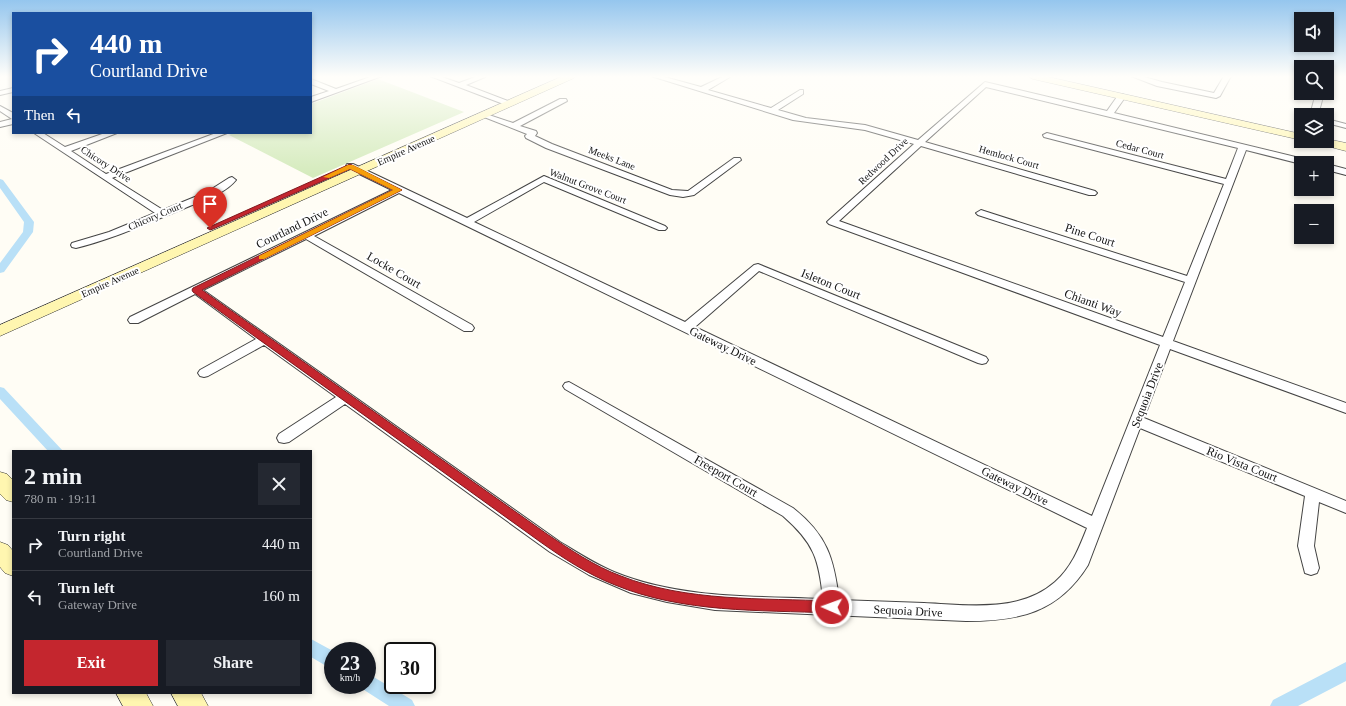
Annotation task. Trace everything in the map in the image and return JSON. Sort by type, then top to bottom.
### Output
[{"type":"main road","name":"Empire Avenue","points":[[0,331],[487,109]]},
{"type":"main road","name":"Empire Avenue","points":[[0,320],[483,115],[493,109]]},
{"type":"main road","points":[[1179,109],[1294,135]]},
{"type":"main road","points":[[1334,144],[1346,147]]},
{"type":"main road","points":[[0,480],[12,493]]},
{"type":"main road","points":[[0,552],[12,565]]},
{"type":"main road","points":[[130,694],[140,706]]},
{"type":"main road","points":[[185,694],[195,706]]},
{"type":"street","points":[[2,109],[12,115]]},
{"type":"street","points":[[513,126],[547,109]]},
{"type":"street","name":"Hemlock Court","points":[[765,109],[815,122],[863,127],[1092,193]]},
{"type":"street","name":"Redwood Drive","points":[[832,222],[958,109]]},
{"type":"street","name":"Redwood Drive","points":[[1088,109],[1109,114]]},
{"type":"street","points":[[1113,109],[1109,114],[1294,159]]},
{"type":"street","name":"Meeks Lane","points":[[483,115],[533,133],[529,136],[549,146],[670,192],[683,194],[690,193],[737,160]]},
{"type":"street","points":[[0,125],[12,121]]},
{"type":"street","points":[[1334,123],[1346,126]]},
{"type":"street","name":"Chicory Drive","points":[[40,134],[162,214]]},
{"type":"street","points":[[64,150],[110,134]]},
{"type":"street","points":[[106,177],[220,134]]},
{"type":"street","name":"Cedar Court","points":[[1047,135],[1228,183]]},
{"type":"street","name":"Sequoia Drive","points":[[196,290],[555,547],[584,565],[618,581],[650,591],[709,602],[986,614],[1022,608],[1053,594],[1065,585],[1076,573],[1137,421],[1243,147]]},
{"type":"street","name":"Gateway Drive","points":[[355,169],[1096,525]]},
{"type":"street","points":[[1334,169],[1346,172]]},
{"type":"street","name":"Walnut Grove Court","points":[[467,222],[544,179],[662,228]]},
{"type":"street","name":"Chicory Court","points":[[76,245],[97,241],[162,214],[221,189],[232,180]]},
{"type":"street","name":"Courtland Drive","points":[[134,320],[398,190]]},
{"type":"street","name":"Pine Court","points":[[981,213],[1191,281]]},
{"type":"street","name":"Chianti Way","points":[[832,222],[1346,408]]},
{"type":"street","name":"Locke Court","points":[[306,235],[468,328]]},
{"type":"street","name":"Isleton Court","points":[[686,328],[758,267],[982,360]]},
{"type":"street","points":[[204,373],[264,339]]},
{"type":"street","name":"Freeport Court","points":[[569,386],[788,512],[803,523],[815,537],[824,556],[828,571],[832,607]]},
{"type":"street","points":[[284,438],[346,397]]},
{"type":"street","name":"Rio Vista Court","points":[[1137,421],[1346,507]]},
{"type":"street","points":[[1311,568],[1306,546],[1313,493]]},
{"type":"green space","points":[[312,109],[456,109],[464,112],[313,178],[229,135],[312,134]]},
{"type":"waterway","points":[[0,182],[29,222],[28,232],[0,270]]},
{"type":"waterway","points":[[0,391],[55,450]]},
{"type":"waterway","points":[[312,648],[324,655]]},
{"type":"waterway","points":[[1279,706],[1346,671]]},
{"type":"waterway","points":[[376,688],[406,706]]},
{"type":"slow traffic","points":[[262,258],[398,190],[350,166],[327,177]]},
{"type":"route","points":[[210,228],[350,166],[398,190],[196,290],[555,547],[584,565],[618,581],[650,591],[691,600],[832,607]]}]
